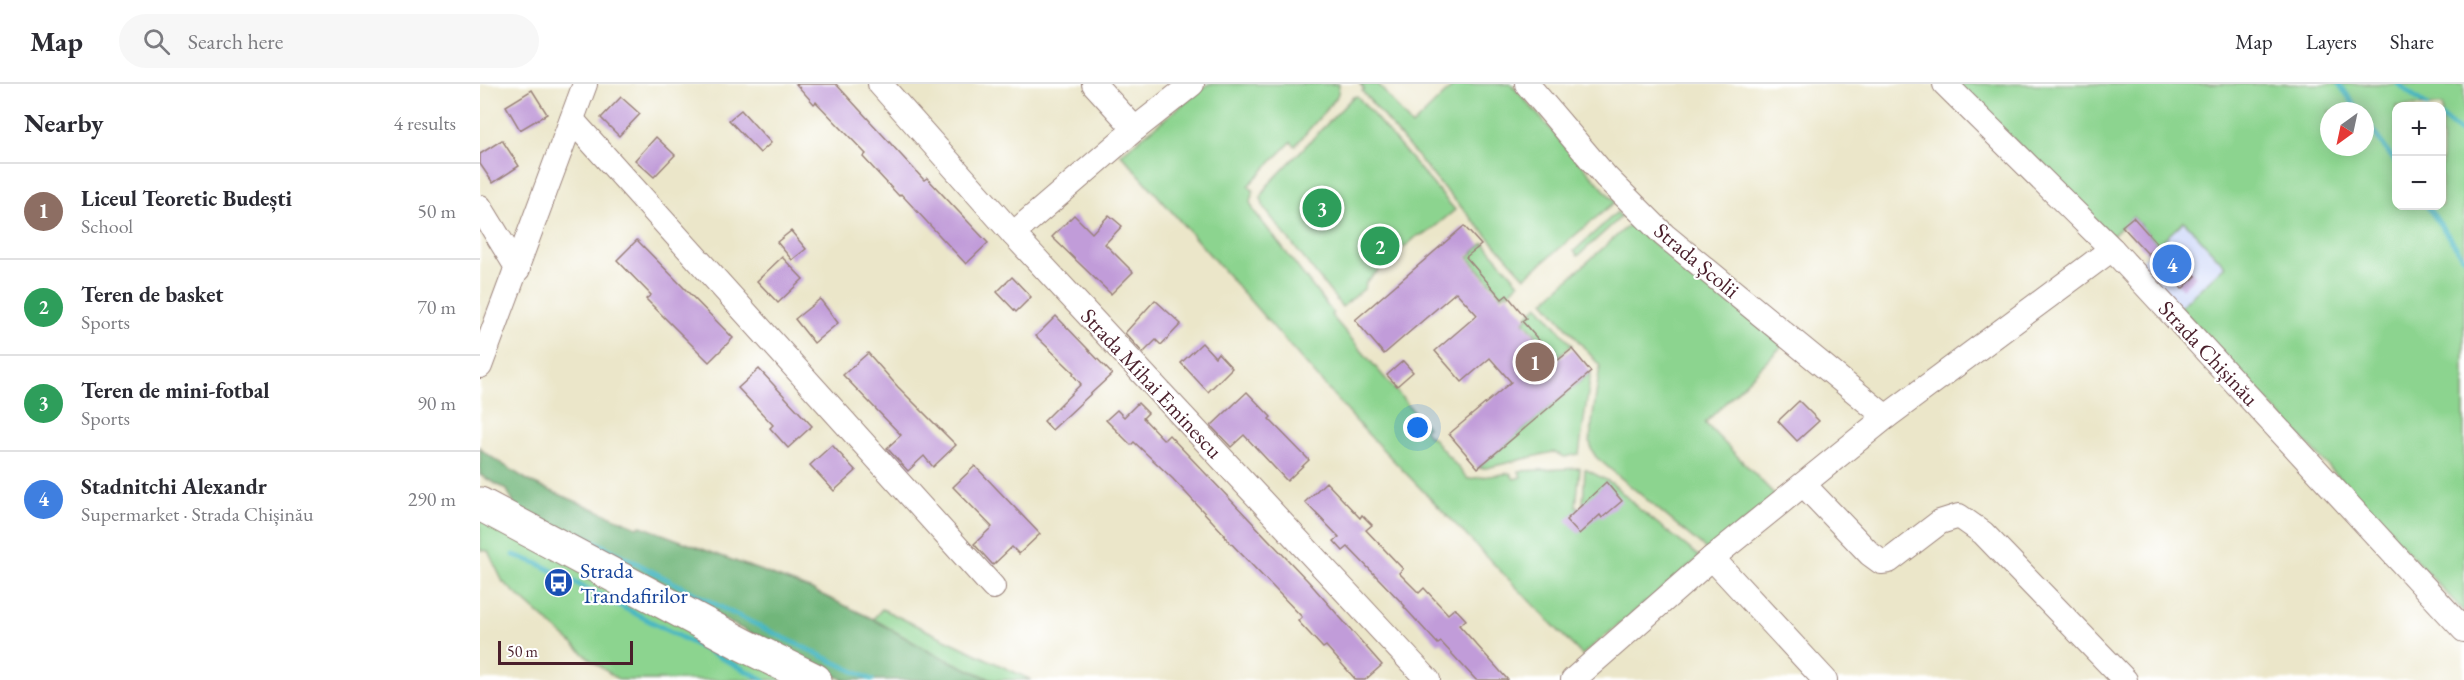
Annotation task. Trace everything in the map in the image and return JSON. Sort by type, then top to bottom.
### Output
[{"type":"highway","points":[[480,504],[744,645],[815,680]]},
{"type":"street","points":[[480,366],[585,84]]},
{"type":"street","name":"Strada Mihai Eminescu","points":[[880,84],[1013,234],[1428,680]]},
{"type":"street","points":[[1094,84],[1135,129]]},
{"type":"street","points":[[1013,234],[1135,129],[1192,84]]},
{"type":"street","name":"Strada Școlii","points":[[1527,84],[1606,177],[1665,235],[1886,417]]},
{"type":"street","name":"Strada Chișinău","points":[[1945,84],[2112,249],[2464,630]]},
{"type":"street","points":[[572,120],[993,587]]},
{"type":"street","points":[[480,207],[518,269]]},
{"type":"street","points":[[1573,680],[1712,558],[1886,417],[2112,249]]},
{"type":"street","points":[[1803,485],[1870,554],[1881,562],[1889,561],[1940,522],[1959,516],[1983,533],[2125,680]]},
{"type":"street","points":[[1712,558],[1825,680]]},
{"type":"shaded area","points":[[2184,221],[2225,266],[2180,307],[2139,262]]},
{"type":"green space","points":[[1208,84],[1339,84],[1336,98],[1295,146],[1291,142],[1248,186],[1253,190],[1250,202],[1254,211],[1333,313],[1331,315],[1427,427],[1424,429],[1430,437],[1468,479],[1510,473],[1514,479],[1521,477],[1519,471],[1580,468],[1576,506],[1580,508],[1583,506],[1585,469],[1612,483],[1639,509],[1700,557],[1582,655],[1364,430],[1121,154]]},
{"type":"green space","points":[[1360,84],[1378,84],[1412,126],[1455,84],[1511,84],[1615,202],[1525,277],[1441,185],[1362,91],[1364,89]]},
{"type":"green space","points":[[1957,84],[2464,84],[2464,612],[2180,307],[2225,266],[2184,221],[2158,245],[2133,217],[2112,236]]},
{"type":"green space","points":[[1357,96],[1455,210],[1427,233],[1417,236],[1366,282],[1365,288],[1342,307],[1264,208],[1261,198],[1267,186],[1353,97]]},
{"type":"green space","points":[[1617,212],[1621,217],[1578,256],[1574,251]]},
{"type":"green space","points":[[1632,222],[1644,236],[1785,343],[1705,423],[1776,496],[1708,551],[1596,457],[1591,449],[1590,438],[1600,366],[1544,301]]},
{"type":"green space","points":[[1484,243],[1519,283],[1508,294],[1506,292],[1502,296],[1468,257]]},
{"type":"green space","points":[[1538,305],[1572,345],[1556,358],[1524,321]]},
{"type":"green space","points":[[1591,372],[1579,454],[1565,457],[1553,452],[1478,468]]},
{"type":"green space","points":[[480,447],[485,453],[532,483],[637,527],[641,526],[812,590],[873,619],[930,652],[992,680],[844,680],[671,593],[516,508],[507,490],[480,475]]},
{"type":"green space","points":[[480,516],[798,680],[619,680],[591,660],[503,582],[488,551],[480,550]]},
{"type":"green space","points":[[882,609],[1031,680],[992,680],[930,652],[873,619]]},
{"type":"building","points":[[796,84],[836,84],[924,180],[927,178],[988,243],[966,264],[863,157],[866,154]]},
{"type":"building","points":[[532,90],[547,114],[520,130],[506,106]]},
{"type":"building","points":[[621,97],[640,114],[619,136],[601,118]]},
{"type":"building","points":[[741,110],[771,143],[760,153],[729,120]]},
{"type":"building","points":[[656,137],[675,155],[654,177],[635,160]]},
{"type":"building","points":[[502,140],[519,166],[493,183],[480,164],[480,154]]},
{"type":"building","points":[[1074,215],[1092,233],[1109,215],[1122,226],[1105,244],[1133,272],[1111,294],[1052,237]]},
{"type":"building","points":[[2133,217],[2158,245],[2148,254],[2122,226]]},
{"type":"building","points":[[1464,226],[1481,245],[1466,257],[1502,299],[1507,295],[1526,318],[1522,321],[1557,361],[1572,349],[1591,372],[1478,468],[1449,434],[1511,382],[1490,358],[1462,382],[1435,351],[1477,315],[1456,292],[1384,354],[1355,320]]},
{"type":"building","points":[[791,231],[806,249],[792,260],[777,242]]},
{"type":"building","points":[[637,240],[733,338],[709,362],[646,299],[651,295],[617,260]]},
{"type":"building","points":[[2170,246],[2196,276],[2182,289],[2156,257]]},
{"type":"building","points":[[782,257],[803,279],[778,303],[757,281]]},
{"type":"building","points":[[1012,277],[1031,297],[1016,312],[997,292]]},
{"type":"building","points":[[820,299],[838,323],[814,343],[795,319]]},
{"type":"building","points":[[1155,300],[1181,324],[1161,345],[1156,340],[1143,353],[1125,333]]},
{"type":"building","points":[[1056,316],[1112,374],[1052,430],[1044,421],[1081,384],[1073,375],[1074,373],[1036,336]]},
{"type":"building","points":[[1202,343],[1215,357],[1218,353],[1232,368],[1208,392],[1181,363]]},
{"type":"building","points":[[868,353],[898,387],[956,445],[933,467],[924,456],[908,471],[887,448],[901,435],[843,375]]},
{"type":"building","points":[[1403,361],[1413,372],[1397,386],[1387,375]]},
{"type":"building","points":[[759,369],[812,426],[788,448],[770,428],[773,425],[738,388]]},
{"type":"building","points":[[1247,392],[1271,417],[1269,419],[1309,460],[1287,481],[1244,435],[1231,447],[1211,426]]},
{"type":"building","points":[[1799,401],[1819,421],[1797,441],[1778,421]]},
{"type":"building","points":[[1138,403],[1148,413],[1143,418],[1164,440],[1169,435],[1308,581],[1382,665],[1365,680],[1356,680],[1326,646],[1323,648],[1298,621],[1302,617],[1173,479],[1134,442],[1131,445],[1106,420],[1117,410],[1124,417]]},
{"type":"building","points":[[832,445],[856,471],[834,491],[810,465]]},
{"type":"building","points":[[975,466],[1040,534],[1019,554],[1012,547],[993,565],[974,544],[992,527],[953,487]]},
{"type":"building","points":[[1326,482],[1360,518],[1362,515],[1372,525],[1366,530],[1403,569],[1399,573],[1419,593],[1424,588],[1448,614],[1455,608],[1466,620],[1459,625],[1508,680],[1476,680],[1441,642],[1438,644],[1348,547],[1343,551],[1334,541],[1339,537],[1305,502]]},
{"type":"building","points":[[1606,482],[1622,501],[1602,518],[1600,515],[1579,534],[1566,520]]},
{"type":"waterway","points":[[2339,84],[2352,102]]},
{"type":"waterway","points":[[2398,84],[2422,102]]},
{"type":"waterway","points":[[2446,120],[2464,135]]},
{"type":"waterway","points":[[2374,132],[2392,157]]},
{"type":"waterway","points":[[2430,210],[2464,258]]},
{"type":"waterway","points":[[580,534],[730,612],[872,680]]},
{"type":"waterway","points":[[514,555],[539,564],[764,680]]},
{"type":"place","name":"Teren de mini-fotbal","points":[[1322,208]]},
{"type":"place","name":"Teren de basket","points":[[1380,246]]},
{"type":"place","name":"Stadnitchi Alexandr","points":[[2172,264]]},
{"type":"place","name":"Liceul Teoretic Budești","points":[[1535,362]]},
{"type":"place","name":"Strada Trandafirilor","points":[[559,583]]}]
